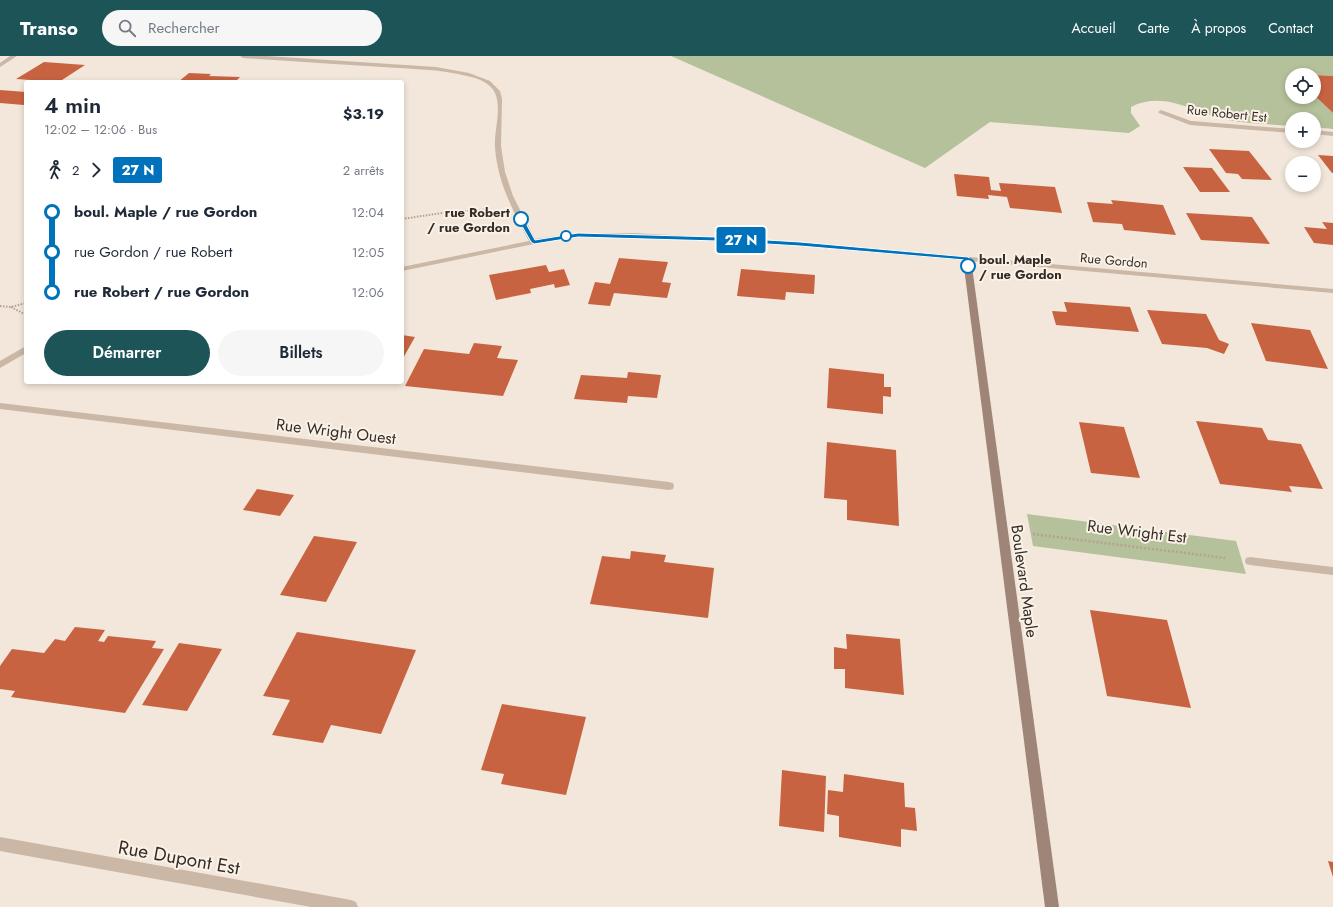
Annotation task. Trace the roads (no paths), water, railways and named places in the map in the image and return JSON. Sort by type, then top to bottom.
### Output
[{"type":"street","points":[[0,64],[14,56]]},
{"type":"street","points":[[243,56],[436,69],[465,74],[487,82],[495,88],[500,100],[498,152],[502,175],[515,207],[534,242]]},
{"type":"street","name":"Rue Robert Est","points":[[1161,112],[1190,123],[1285,130]]},
{"type":"street","points":[[1321,133],[1333,134]]},
{"type":"street","name":"Rue Gordon","points":[[404,269],[534,242],[578,235],[664,236],[800,244],[1333,291]]},
{"type":"street","name":"Boulevard Maple","points":[[968,259],[1052,907]]},
{"type":"street","points":[[0,365],[24,350]]},
{"type":"street","name":"Rue Wright Ouest","points":[[0,406],[669,486]]},
{"type":"street","points":[[1250,561],[1333,571]]},
{"type":"street","name":"Rue Dupont Est","points":[[0,844],[351,907]]},
{"type":"place","name":"rue Robert / rue Gordon","points":[[521,219]]},
{"type":"place","name":"boul. Maple / rue Gordon","points":[[968,266]]}]
